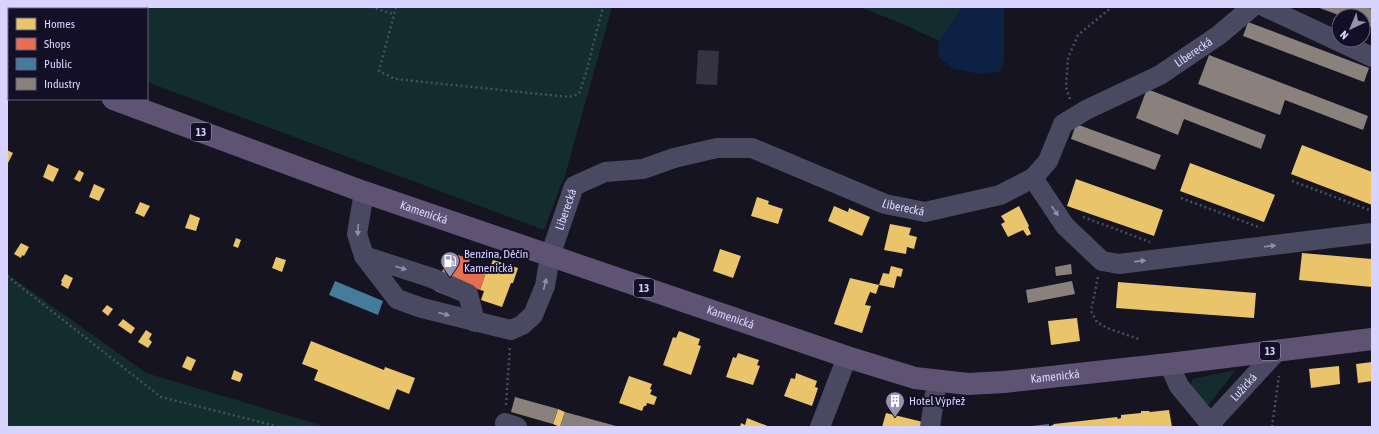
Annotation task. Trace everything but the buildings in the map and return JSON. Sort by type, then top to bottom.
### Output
[{"type":"main road","name":"Kamenická","points":[[116,100],[364,192],[847,358],[916,378],[968,384],[1004,382],[1169,364],[1372,339]]},
{"type":"street","name":"Liberecká","points":[[511,330],[522,325],[533,315],[545,286],[550,256],[574,186],[605,172],[643,169],[674,158],[717,148],[752,148],[885,204],[925,212],[1000,195],[1034,178],[1048,162],[1063,124],[1086,110],[1160,75],[1219,36],[1252,7]]},
{"type":"street","points":[[1265,7],[1372,57]]},
{"type":"street","points":[[1034,178],[1065,226],[1102,261],[1119,264],[1372,233]]},
{"type":"street","points":[[364,192],[357,234],[364,256],[397,299],[422,308],[511,330]]},
{"type":"street","points":[[364,256],[432,278],[468,294],[475,322]]},
{"type":"street","name":"Lužická","points":[[1169,364],[1179,386],[1212,426],[1278,350]]},
{"type":"street","points":[[820,427],[847,358]]},
{"type":"street","points":[[930,427],[937,381]]},
{"type":"path","points":[[371,7],[393,14]]},
{"type":"path","points":[[396,7],[379,72],[395,79],[569,97],[579,94],[603,7]]},
{"type":"path","points":[[1076,117],[1066,87],[1068,58],[1078,35],[1112,7]]},
{"type":"path","points":[[1292,181],[1372,211]]},
{"type":"path","points":[[1181,198],[1276,234],[1283,244]]},
{"type":"path","points":[[1080,216],[1159,245],[1166,258]]},
{"type":"path","points":[[1102,261],[1091,310],[1097,322],[1107,328],[1139,339]]},
{"type":"path","points":[[7,276],[162,397],[280,427]]},
{"type":"path","points":[[511,330],[511,425]]},
{"type":"path","points":[[1272,427],[1279,376],[1283,372]]},
{"type":"green space","points":[[7,7],[612,7],[566,172],[544,230],[148,82],[148,8],[8,8],[7,30]]},
{"type":"green space","points":[[860,7],[963,7],[939,41],[903,24]]},
{"type":"green space","points":[[7,274],[146,373],[327,427],[7,427]]},
{"type":"green space","points":[[1236,370],[1209,404],[1199,404],[1191,388],[1192,379]]},
{"type":"water","points":[[963,7],[1004,7],[1004,61],[1000,72],[979,74],[952,68],[938,56],[939,41]]},
{"type":"place","name":"Benzina, Děčín Kamenická","points":[[450,278]]},
{"type":"place","name":"Hotel Výpřež","points":[[895,418]]}]
